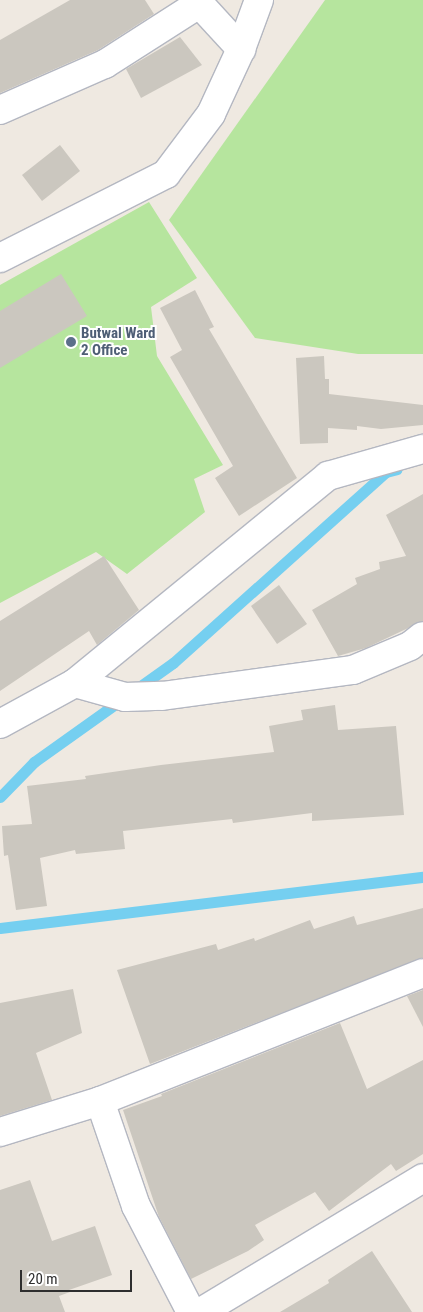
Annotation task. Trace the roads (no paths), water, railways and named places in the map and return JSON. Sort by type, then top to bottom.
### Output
[{"type":"street","points":[[0,258],[166,174],[211,114],[241,50],[259,0]]},
{"type":"street","points":[[0,110],[105,64],[197,2],[241,50]]},
{"type":"street","points":[[0,724],[75,683],[328,476],[423,448]]},
{"type":"street","points":[[75,683],[125,698],[162,696],[354,670],[419,643]]},
{"type":"street","points":[[0,1132],[100,1100],[423,973]]},
{"type":"street","points":[[100,1100],[136,1206],[191,1312]]},
{"type":"street","points":[[201,1312],[423,1178]]},
{"type":"waterway","points":[[0,797],[34,762],[173,663],[386,472],[397,469]]},
{"type":"waterway","points":[[0,928],[423,877]]},
{"type":"place","name":"Butwal Ward 2 Office","points":[[71,342]]}]
